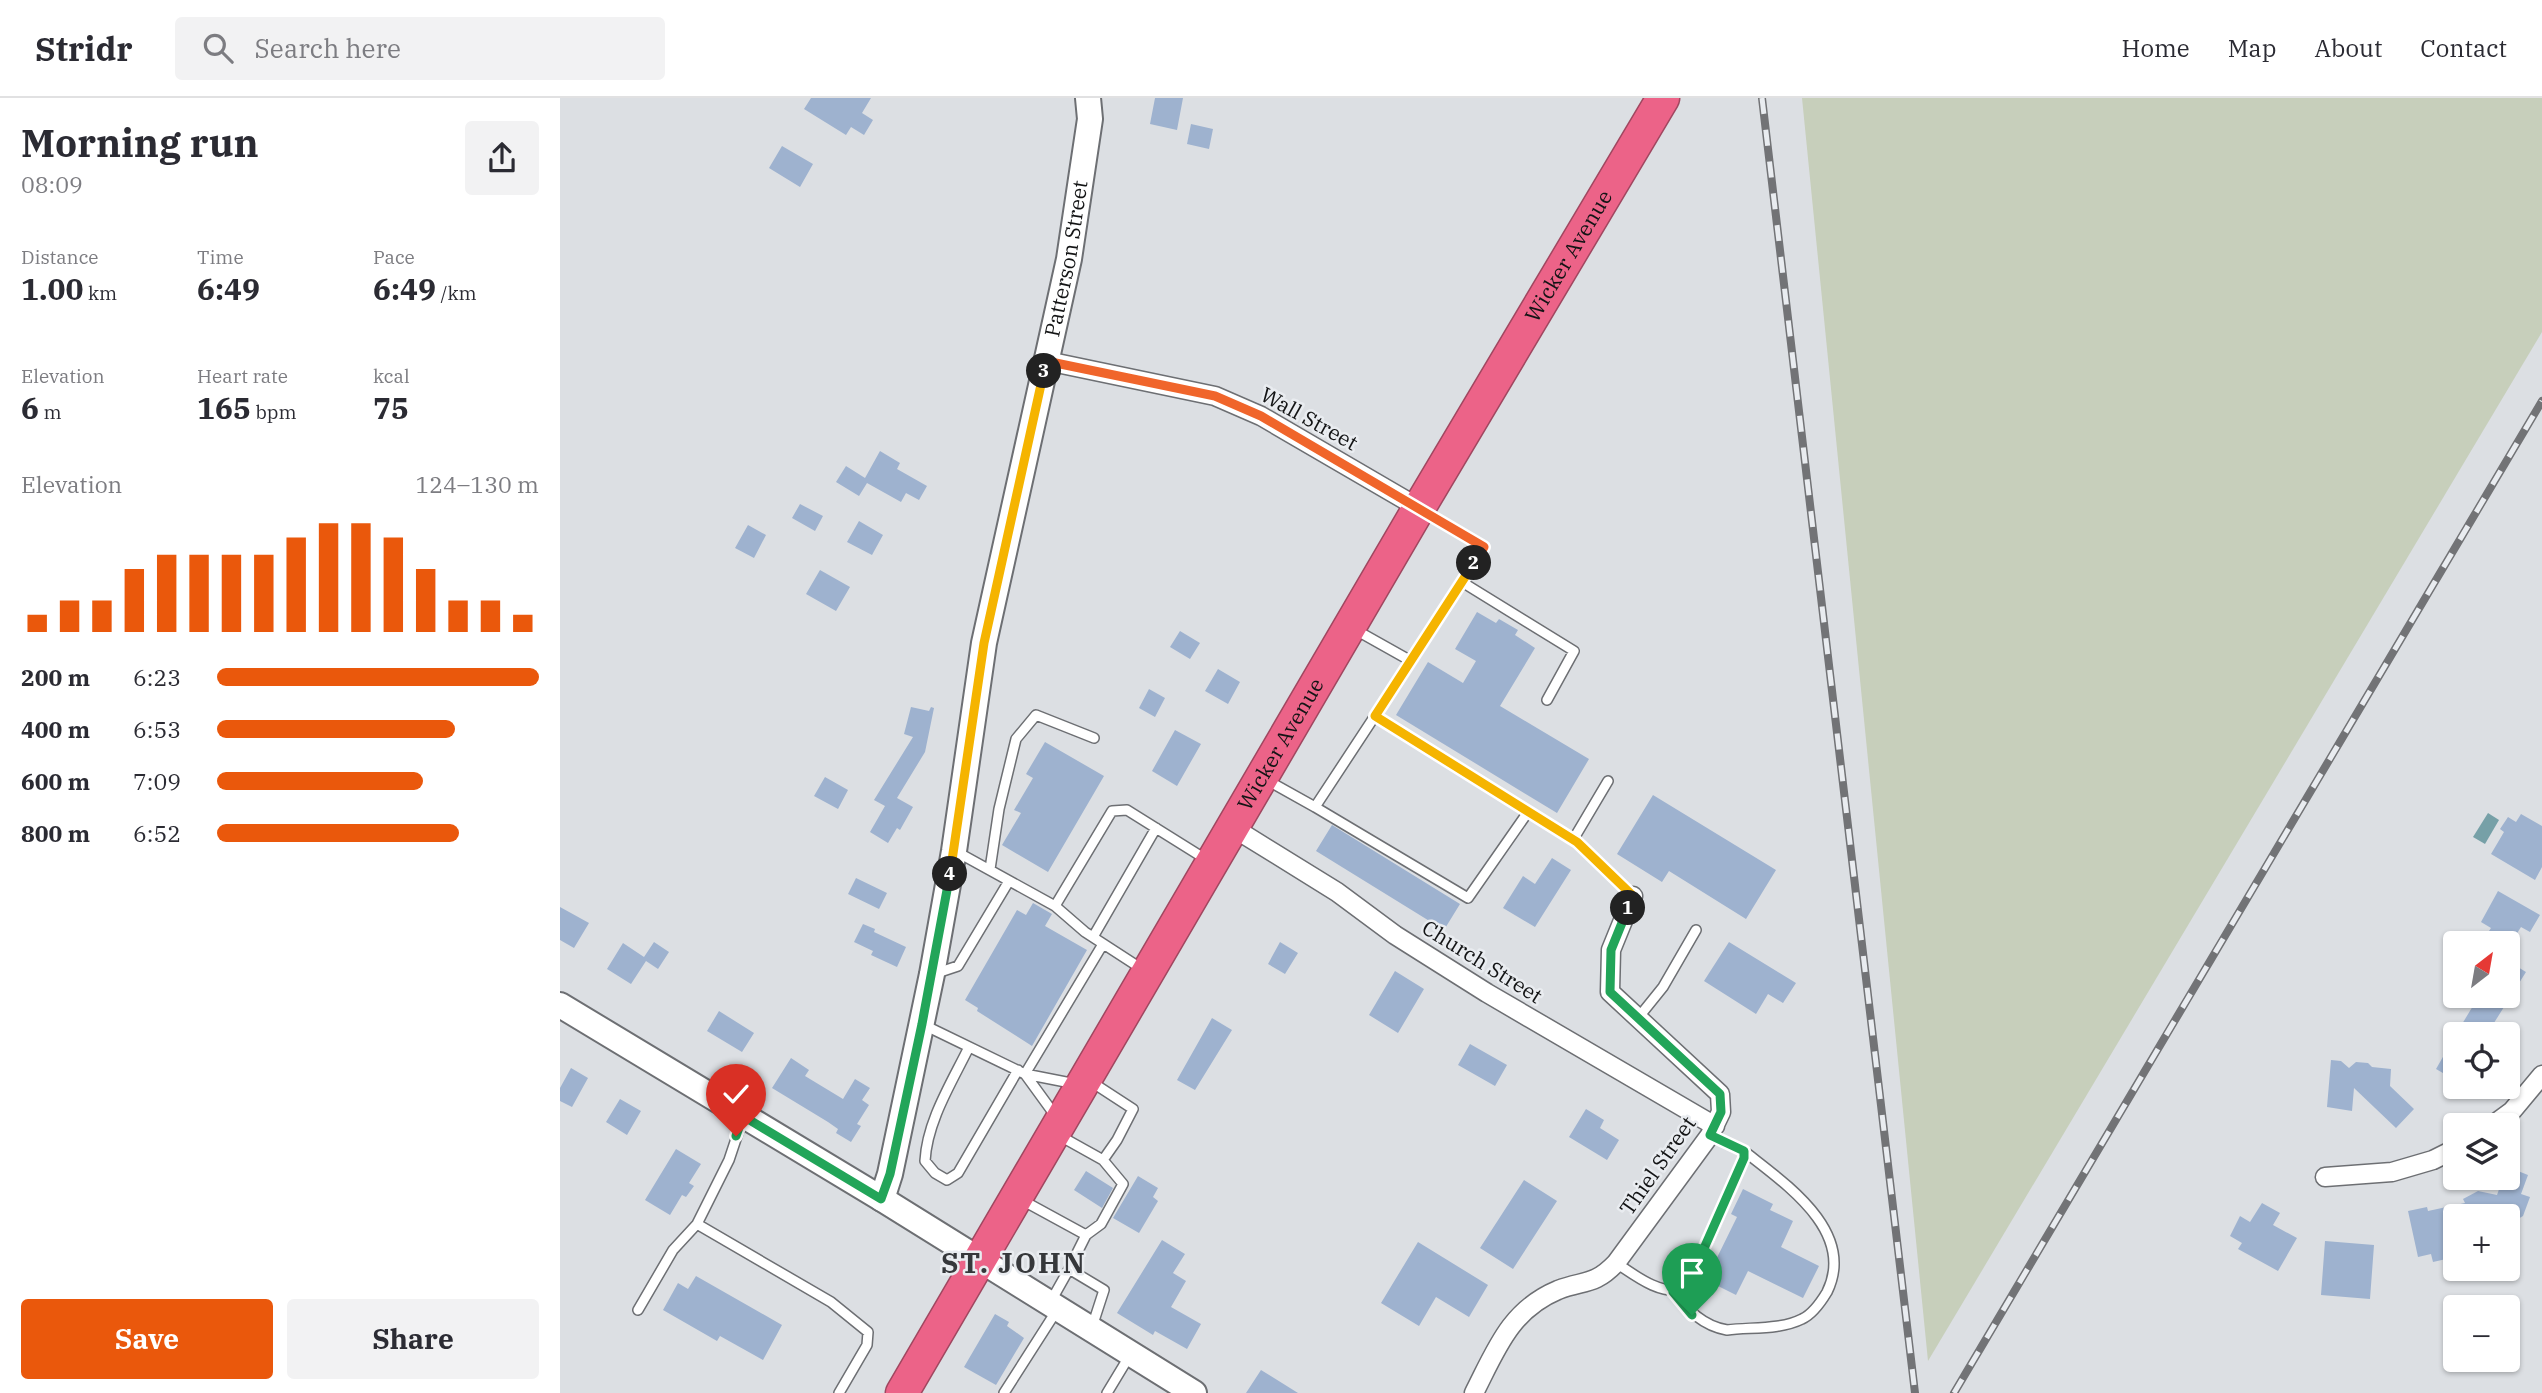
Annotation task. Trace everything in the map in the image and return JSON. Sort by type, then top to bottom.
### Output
[{"type":"highway","name":"Wicker Avenue","points":[[902,1393],[1419,508],[1663,98]]},
{"type":"street","name":"Patterson Street","points":[[881,1199],[890,1174],[932,974],[954,851],[984,643],[1069,259],[1090,119],[1088,98]]},
{"type":"street","name":"Wall Street","points":[[1046,361],[1215,396],[1261,416],[1419,508]]},
{"type":"street","name":"Church Street","points":[[1232,827],[1337,892],[1395,935],[1712,1130]]},
{"type":"street","name":"Thiel Street","points":[[1474,1393],[1508,1328],[1521,1313],[1538,1300],[1561,1289],[1586,1284],[1604,1276],[1616,1263],[1712,1130],[1721,1112],[1720,1094],[1610,992],[1611,950],[1633,896]]},
{"type":"street","points":[[560,1005],[1194,1393]]},
{"type":"street","points":[[2509,1113],[2542,1075]]},
{"type":"street","points":[[2325,1177],[2392,1172],[2443,1155]]},
{"type":"lane","points":[[1315,807],[1484,547],[1419,508]]},
{"type":"lane","points":[[1462,582],[1574,651],[1547,700]]},
{"type":"lane","points":[[1350,626],[1411,661]]},
{"type":"lane","points":[[990,870],[999,809],[1016,739],[1036,715],[1094,738]]},
{"type":"lane","points":[[1375,716],[1573,840],[1633,896]]},
{"type":"lane","points":[[1261,778],[1468,898],[1528,812]]},
{"type":"lane","points":[[1573,840],[1608,781]]},
{"type":"lane","points":[[1055,906],[1112,811],[1127,810],[1211,862]]},
{"type":"lane","points":[[1093,937],[1156,828]]},
{"type":"lane","points":[[954,851],[1055,906],[1093,937],[1147,972]]},
{"type":"lane","points":[[932,974],[958,966],[1009,881]]},
{"type":"lane","points":[[1638,1018],[1663,987],[1696,930]]},
{"type":"lane","points":[[970,1047],[941,1105],[926,1147],[925,1161],[935,1173],[947,1180],[958,1173],[1103,944]]},
{"type":"lane","points":[[922,1024],[1022,1072],[1083,1082],[1133,1109],[1118,1140],[1103,1160]]},
{"type":"lane","points":[[1004,1393],[1054,1306],[1086,1235],[1101,1224],[1123,1184],[1103,1160],[1057,1127],[1022,1072]]},
{"type":"lane","points":[[638,1310],[673,1250],[696,1224],[729,1160],[743,1116]]},
{"type":"lane","points":[[1673,1292],[1692,1315],[1727,1330],[1786,1325],[1804,1318],[1821,1303],[1831,1283],[1835,1259],[1829,1236],[1819,1220],[1789,1188],[1744,1151],[1712,1130]]},
{"type":"lane","points":[[1616,1263],[1646,1283],[1673,1292],[1683,1290],[1690,1280],[1742,1163],[1744,1151]]},
{"type":"lane","points":[[1017,1197],[1086,1235]]},
{"type":"lane","points":[[696,1224],[831,1302],[868,1332],[867,1345],[839,1393]]},
{"type":"lane","points":[[1069,1269],[1104,1290],[1091,1329]]},
{"type":"lane","points":[[1107,1393],[1131,1354]]},
{"type":"green space","points":[[1802,98],[2542,98],[2542,332],[1928,1361]]},
{"type":"water","points":[[2488,813],[2499,820],[2485,844],[2473,837]]},
{"type":"building","points":[[811,98],[871,98],[862,113],[873,120],[864,135],[851,127],[846,135],[804,109]]},
{"type":"building","points":[[1155,98],[1183,98],[1177,130],[1150,124]]},
{"type":"building","points":[[1191,124],[1213,129],[1209,149],[1187,144]]},
{"type":"building","points":[[782,146],[813,164],[800,187],[769,168]]},
{"type":"building","points":[[880,451],[900,463],[897,469],[927,486],[919,500],[906,493],[901,502],[867,483],[859,496],[836,482],[846,466],[865,478]]},
{"type":"building","points":[[800,504],[823,516],[815,531],[792,518]]},
{"type":"building","points":[[859,521],[883,535],[872,555],[847,542]]},
{"type":"building","points":[[748,525],[766,535],[754,558],[735,548]]},
{"type":"building","points":[[820,570],[850,587],[836,611],[806,594]]},
{"type":"building","points":[[1477,612],[1496,623],[1499,619],[1518,630],[1515,635],[1535,648],[1500,706],[1589,759],[1557,813],[1396,715],[1428,662],[1463,683],[1476,661],[1455,649]]},
{"type":"building","points":[[1180,631],[1200,643],[1190,659],[1170,647]]},
{"type":"building","points":[[1218,669],[1240,682],[1228,704],[1205,691]]},
{"type":"building","points":[[1149,689],[1165,698],[1155,717],[1139,708]]},
{"type":"building","points":[[911,707],[929,711],[931,707],[934,708],[925,752],[897,798],[913,807],[900,830],[897,828],[888,843],[870,832],[885,806],[874,800],[913,737],[904,734]]},
{"type":"building","points":[[1175,730],[1201,744],[1177,786],[1152,771]]},
{"type":"building","points":[[1045,742],[1104,776],[1048,872],[1002,845],[1021,813],[1014,810],[1033,778],[1026,774]]},
{"type":"building","points":[[825,777],[848,790],[838,809],[814,796]]},
{"type":"building","points":[[1653,795],[1776,870],[1746,919],[1669,871],[1662,882],[1617,854]]},
{"type":"building","points":[[2521,814],[2542,826],[2542,867],[2535,880],[2491,854],[2504,832],[2500,829],[2508,817],[2516,822]]},
{"type":"building","points":[[1332,825],[1460,904],[1444,930],[1316,851]]},
{"type":"building","points":[[1552,858],[1571,870],[1535,927],[1503,908],[1523,876],[1535,884]]},
{"type":"building","points":[[856,878],[887,893],[879,909],[848,894]]},
{"type":"building","points":[[2498,891],[2540,915],[2530,932],[2521,927],[2518,931],[2489,931],[2491,928],[2481,922]]},
{"type":"building","points":[[1033,903],[1052,914],[1045,926],[1087,950],[1032,1046],[977,1011],[978,1008],[965,1000],[1017,910],[1026,915]]},
{"type":"building","points":[[560,907],[589,923],[574,948],[560,940]]},
{"type":"building","points":[[863,924],[906,947],[897,967],[871,955],[873,951],[854,942]]},
{"type":"building","points":[[654,942],[669,952],[658,969],[646,961],[631,984],[607,969],[623,943],[644,957]]},
{"type":"building","points":[[1280,942],[1298,953],[1285,974],[1268,964]]},
{"type":"building","points":[[1729,942],[1796,983],[1783,1003],[1768,994],[1756,1014],[1704,981]]},
{"type":"building","points":[[2520,968],[2526,972],[2520,982]]},
{"type":"building","points":[[1395,971],[1424,989],[1398,1033],[1369,1015]]},
{"type":"building","points":[[2472,1008],[2503,1008],[2495,1022],[2463,1022]]},
{"type":"building","points":[[719,1011],[754,1033],[742,1052],[707,1031]]},
{"type":"building","points":[[1212,1018],[1232,1030],[1195,1090],[1177,1080]]},
{"type":"building","points":[[1470,1044],[1507,1065],[1495,1086],[1458,1065]]},
{"type":"building","points":[[2443,1057],[2443,1073],[2436,1069]]},
{"type":"building","points":[[791,1058],[809,1070],[805,1076],[843,1099],[855,1079],[870,1088],[862,1100],[869,1105],[857,1124],[861,1126],[851,1142],[836,1133],[838,1129],[828,1122],[772,1088]]},
{"type":"building","points":[[2331,1060],[2341,1061],[2349,1068],[2356,1062],[2391,1069],[2390,1086],[2414,1109],[2396,1128],[2354,1088],[2352,1111],[2327,1107]]},
{"type":"building","points":[[571,1068],[588,1078],[572,1107],[560,1101],[560,1088]]},
{"type":"building","points":[[620,1099],[641,1111],[627,1135],[606,1122]]},
{"type":"building","points":[[1586,1109],[1604,1120],[1600,1128],[1619,1140],[1607,1160],[1569,1137]]},
{"type":"building","points":[[676,1149],[701,1164],[689,1183],[694,1186],[686,1197],[682,1195],[670,1215],[645,1200]]},
{"type":"building","points":[[1086,1171],[1113,1188],[1102,1208],[1074,1190]]},
{"type":"building","points":[[2520,1172],[2528,1175],[2521,1194],[2530,1197],[2520,1218],[2520,1204],[2460,1204],[2465,1203],[2463,1199],[2478,1191],[2497,1195],[2499,1190],[2520,1190]]},
{"type":"building","points":[[1138,1176],[1158,1188],[1153,1197],[1158,1201],[1139,1233],[1113,1218]]},
{"type":"building","points":[[1524,1180],[1557,1201],[1513,1269],[1480,1248]]},
{"type":"building","points":[[1743,1189],[1773,1204],[1770,1210],[1793,1221],[1781,1247],[1819,1266],[1803,1298],[1748,1271],[1736,1295],[1706,1280],[1737,1217],[1731,1214]]},
{"type":"building","points":[[2262,1203],[2280,1213],[2273,1225],[2297,1238],[2278,1271],[2238,1249],[2242,1243],[2230,1236],[2240,1216],[2250,1222]]},
{"type":"building","points":[[2427,1207],[2428,1211],[2443,1208],[2443,1260],[2433,1262],[2431,1254],[2418,1257],[2408,1211]]},
{"type":"building","points":[[1162,1240],[1185,1254],[1173,1273],[1186,1281],[1171,1307],[1201,1324],[1187,1349],[1155,1331],[1153,1335],[1117,1313]]},
{"type":"building","points":[[2325,1241],[2374,1245],[2370,1299],[2321,1295]]},
{"type":"building","points":[[1418,1242],[1488,1285],[1469,1317],[1436,1297],[1419,1326],[1381,1303]]},
{"type":"building","points":[[696,1276],[782,1325],[763,1360],[720,1336],[717,1341],[663,1310],[678,1283],[688,1289]]},
{"type":"building","points":[[995,1314],[1009,1322],[1007,1326],[1024,1338],[996,1385],[964,1367]]},
{"type":"building","points":[[1261,1370],[1298,1393],[1246,1393]]},
{"type":"railway","points":[[1762,98],[1915,1393]]},
{"type":"railway","points":[[1954,1393],[2542,401]]},
{"type":"district","name":"ST. JOHN","points":[[1014,1263]]},
{"type":"route","points":[[736,1136],[743,1116],[881,1199],[890,1174],[932,974],[954,851],[984,643],[1046,361],[1215,396],[1261,416],[1484,547],[1375,716],[1577,842],[1633,896],[1611,950],[1610,992],[1720,1094],[1721,1112],[1710,1135],[1744,1151],[1744,1158],[1728,1198],[1690,1280],[1683,1290],[1673,1292],[1692,1315]]}]
